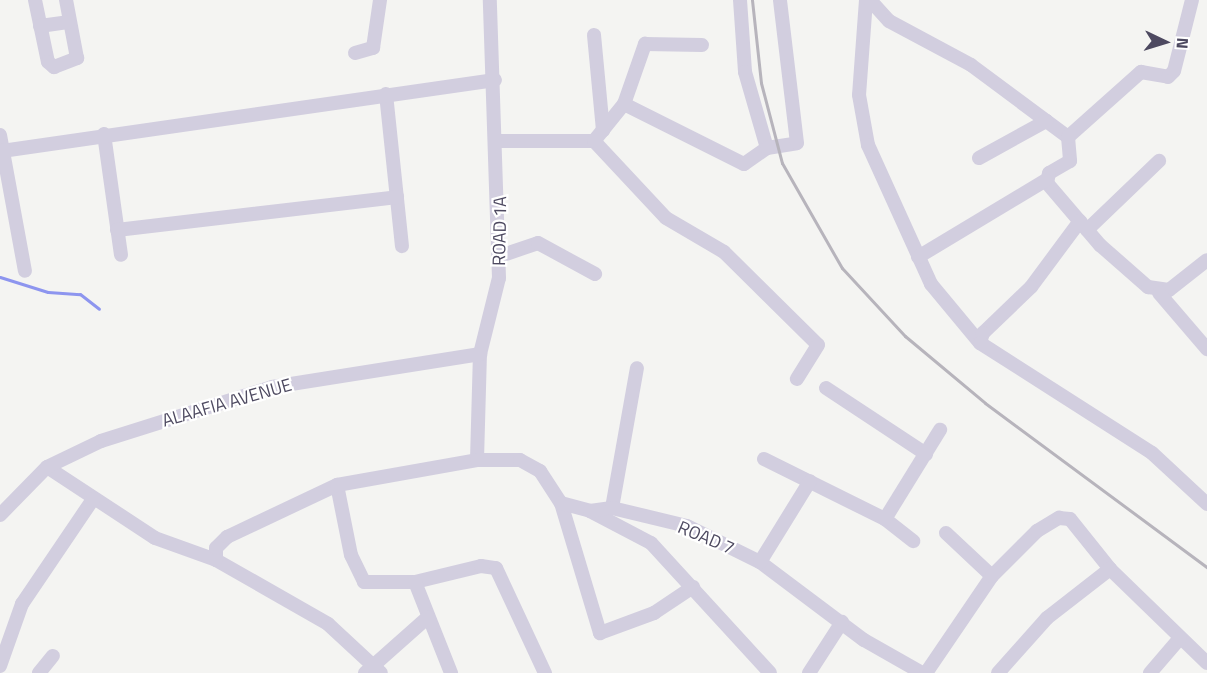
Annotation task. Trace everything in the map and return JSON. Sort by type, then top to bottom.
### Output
[{"type":"street","points":[[35,0],[48,62],[54,67],[77,58],[68,22],[66,0]]},
{"type":"street","points":[[355,54],[373,48],[380,0]]},
{"type":"street","name":"ROAD 1A","points":[[477,460],[480,354],[500,256],[499,141],[490,0]]},
{"type":"street","points":[[740,0],[745,72],[767,148]]},
{"type":"street","points":[[624,104],[744,164],[767,148],[797,143],[780,0]]},
{"type":"street","points":[[868,0],[889,21],[926,37],[1068,137],[1070,161],[1046,180],[918,257]]},
{"type":"street","points":[[868,0],[859,95],[868,145],[931,284],[980,343],[1152,453],[1207,504]]},
{"type":"street","points":[[1068,137],[1141,72],[1168,77],[1174,71],[1192,0]]},
{"type":"street","points":[[40,26],[68,22]]},
{"type":"street","points":[[594,35],[598,136],[666,218],[724,252],[818,345],[797,379]]},
{"type":"street","points":[[499,141],[598,136],[624,104],[645,44],[702,45]]},
{"type":"street","points":[[2,151],[104,134],[495,80]]},
{"type":"street","points":[[386,94],[402,246]]},
{"type":"street","points":[[979,158],[1046,121]]},
{"type":"street","points":[[104,134],[121,255]]},
{"type":"street","points":[[0,135],[6,210],[25,271]]},
{"type":"street","points":[[980,343],[983,333],[1030,287],[1084,226],[1159,161]]},
{"type":"street","points":[[1046,180],[1084,226],[1159,292],[1207,349]]},
{"type":"street","points":[[117,230],[397,197]]},
{"type":"street","points":[[500,256],[538,243],[595,274]]},
{"type":"street","points":[[1159,292],[1169,290],[1207,260]]},
{"type":"street","name":"ALAAFIA AVENUE","points":[[0,515],[47,467],[101,441],[272,387],[480,354]]},
{"type":"street","points":[[612,508],[638,368]]},
{"type":"street","points":[[826,388],[926,454]]},
{"type":"street","points":[[885,519],[940,430]]},
{"type":"street","points":[[764,459],[885,519],[913,541]]},
{"type":"street","points":[[216,560],[216,548],[227,537],[337,485],[477,460],[520,460],[540,471],[561,503],[600,633],[654,613],[693,587]]},
{"type":"street","points":[[47,467],[156,538],[216,560],[328,624],[373,670],[428,617]]},
{"type":"street","points":[[760,562],[810,481]]},
{"type":"street","points":[[337,485],[351,555],[364,582],[415,582],[481,566],[501,571],[516,621],[545,673]]},
{"type":"street","points":[[0,666],[22,604],[93,499]]},
{"type":"street","name":"ROAD 7","points":[[561,503],[590,511],[612,508],[687,526],[760,562],[842,622],[924,673]]},
{"type":"street","points":[[590,511],[651,543],[770,673]]},
{"type":"street","points":[[924,673],[992,576],[1037,531],[1059,518],[1070,519],[1110,569],[1207,663]]},
{"type":"street","points":[[946,533],[992,576]]},
{"type":"street","points":[[1001,672],[1047,618],[1110,569]]},
{"type":"street","points":[[415,582],[451,673]]},
{"type":"street","points":[[809,673],[842,622]]},
{"type":"street","points":[[1150,673],[1179,638]]},
{"type":"street","points":[[39,673],[52,656]]},
{"type":"waterway","points":[[0,277],[48,292],[80,294],[99,309]]},
{"type":"railway","points":[[752,0],[761,83],[782,163],[842,268],[905,336],[985,403],[1207,567]]}]
